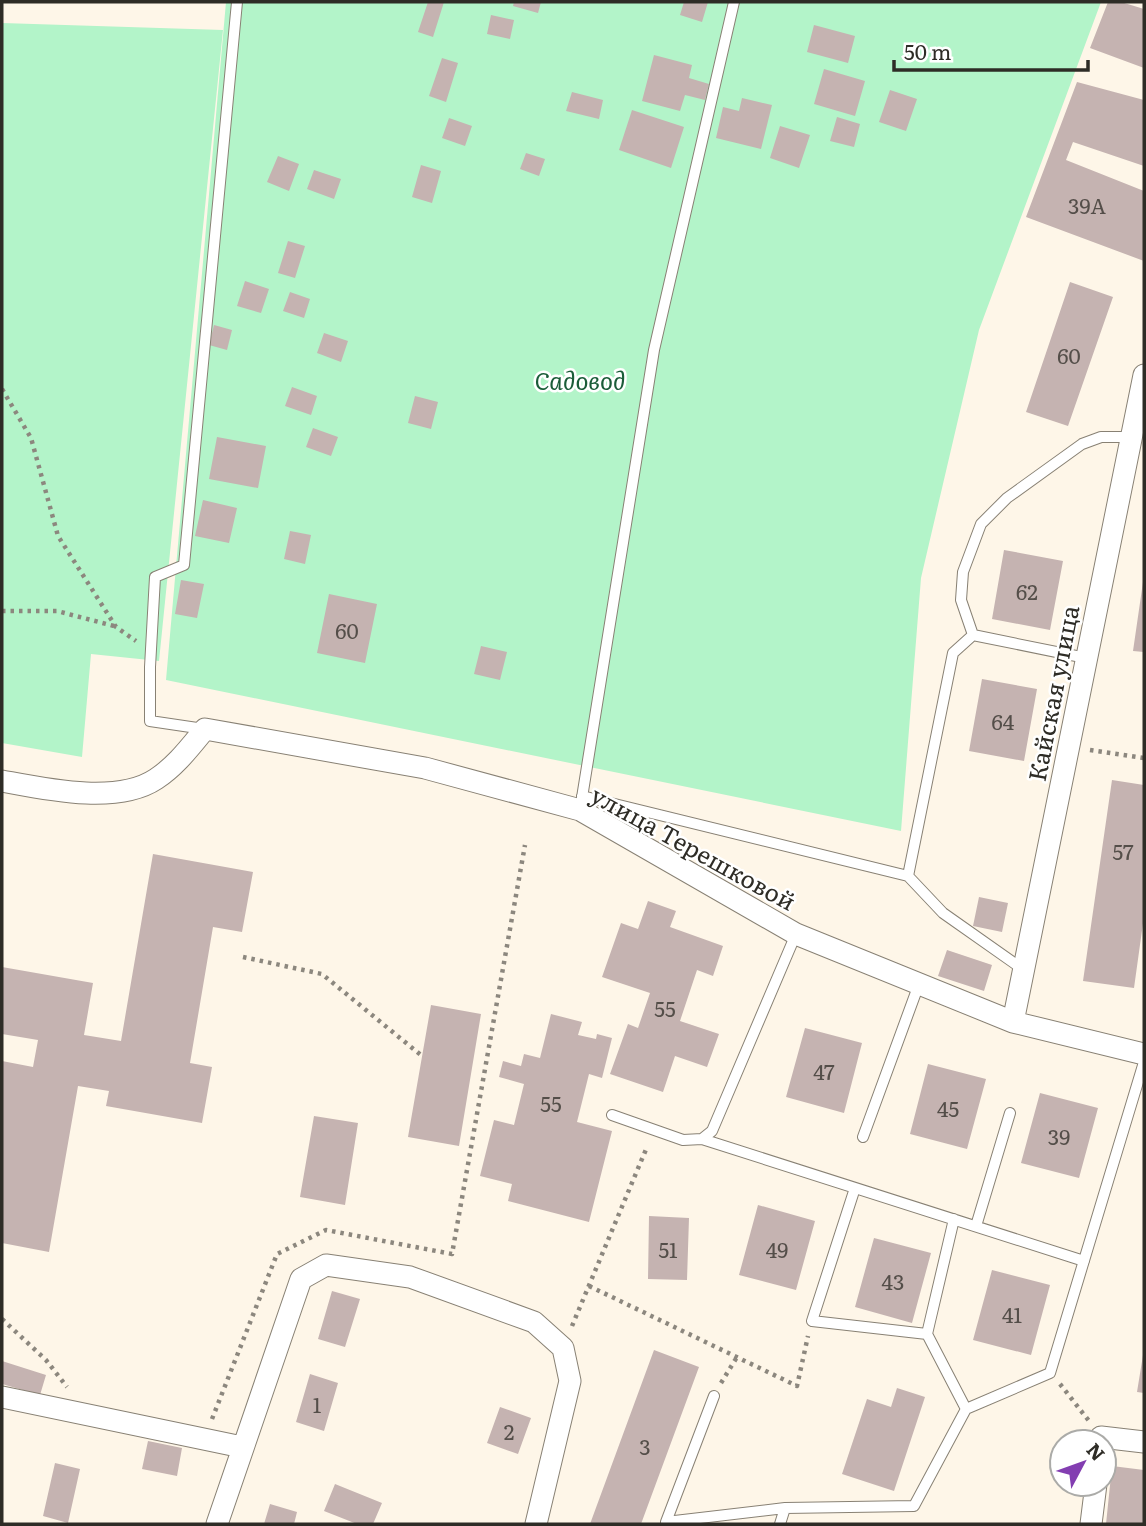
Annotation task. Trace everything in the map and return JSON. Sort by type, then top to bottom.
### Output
[{"type":"street","name":"Кайская улица","points":[[1013,1022],[1144,375]]},
{"type":"street","name":"улица Терешковой","points":[[205,729],[425,768],[581,803],[796,934],[1013,1022],[1144,1054]]},
{"type":"street","points":[[2,781],[55,791],[111,793],[140,788],[181,759],[205,729]]},
{"type":"street","points":[[217,1524],[301,1279],[326,1265],[410,1277],[534,1322],[563,1348],[570,1381],[536,1524]]},
{"type":"street","points":[[2,1397],[242,1447]]},
{"type":"street","points":[[1118,1440],[1144,1441]]},
{"type":"street","points":[[1091,1524],[1094,1498]]},
{"type":"lane","points":[[205,729],[150,721],[151,651],[155,577],[184,565],[237,2]]},
{"type":"lane","points":[[734,2],[654,350],[581,803],[908,876],[943,913],[1024,970]]},
{"type":"lane","points":[[973,635],[961,600],[963,572],[981,524],[1007,498],[1082,444],[1101,437],[1130,437]]},
{"type":"lane","points":[[908,876],[953,653],[973,635]]},
{"type":"lane","points":[[973,635],[1086,658]]},
{"type":"lane","points":[[702,1139],[712,1131],[796,934]]},
{"type":"lane","points":[[863,1138],[919,984]]},
{"type":"lane","points":[[714,1396],[666,1523],[785,1508],[914,1506],[966,1409],[1050,1373],[1144,1062]]},
{"type":"lane","points":[[976,1226],[1010,1113]]},
{"type":"lane","points":[[612,1115],[683,1140],[702,1139],[1084,1261]]},
{"type":"lane","points":[[855,1188],[811,1321],[927,1334]]},
{"type":"lane","points":[[954,1219],[927,1334],[966,1409]]},
{"type":"lane","points":[[780,1524],[785,1508]]},
{"type":"path","points":[[2,389],[31,438],[58,536],[116,627]]},
{"type":"path","points":[[2,611],[57,611],[116,627],[151,651]]},
{"type":"path","points":[[1068,747],[1144,758]]},
{"type":"path","points":[[204,1439],[277,1254],[326,1230],[452,1254],[525,845]]},
{"type":"path","points":[[243,957],[322,974],[422,1056]]},
{"type":"path","points":[[563,1348],[654,1130]]},
{"type":"path","points":[[589,1286],[797,1386],[811,1321]]},
{"type":"path","points":[[2,1320],[46,1360],[68,1389]]},
{"type":"path","points":[[714,1396],[737,1357]]},
{"type":"path","points":[[1050,1373],[1092,1428]]},
{"type":"green space","name":"Садовод","points":[[226,2],[1101,2],[979,330],[921,578],[901,831],[166,680]]},
{"type":"green space","points":[[2,23],[223,30],[159,661],[91,654],[82,757],[2,743]]},
{"type":"building","points":[[428,2],[444,2],[433,37],[418,32]]},
{"type":"building","points":[[514,2],[541,2],[538,13],[513,6]]},
{"type":"building","points":[[684,2],[708,2],[702,22],[680,15]]},
{"type":"building","points":[[1108,2],[1121,2],[1144,9],[1144,68],[1090,48]]},
{"type":"building","points":[[491,15],[514,20],[510,39],[487,34]]},
{"type":"building","points":[[814,25],[855,36],[848,63],[807,52]]},
{"type":"building","points":[[654,55],[692,65],[689,78],[709,84],[705,100],[685,95],[680,111],[642,101]]},
{"type":"building","points":[[442,58],[458,63],[446,102],[429,96]]},
{"type":"building","points":[[824,69],[865,81],[855,116],[814,104]]},
{"type":"building","points":[[1077,82],[1144,100],[1144,166],[1073,142],[1066,160],[1144,191],[1144,261],[1026,217]]},
{"type":"building","points":[[890,90],[917,99],[906,131],[879,122]]},
{"type":"building","points":[[572,92],[603,100],[599,119],[566,111]]},
{"type":"building","points":[[742,98],[772,105],[761,149],[716,138],[723,107],[739,111]]},
{"type":"building","points":[[632,110],[684,127],[671,168],[619,150]]},
{"type":"building","points":[[837,117],[860,124],[854,147],[830,141]]},
{"type":"building","points":[[449,118],[472,126],[465,146],[442,138]]},
{"type":"building","points":[[780,126],[810,135],[799,168],[770,158]]},
{"type":"building","points":[[526,153],[545,159],[539,176],[520,169]]},
{"type":"building","points":[[278,156],[299,164],[289,191],[267,182]]},
{"type":"building","points":[[421,165],[441,171],[432,203],[412,197]]},
{"type":"building","points":[[314,170],[341,179],[334,199],[307,189]]},
{"type":"building","points":[[288,241],[305,246],[295,278],[278,273]]},
{"type":"building","points":[[245,281],[269,289],[261,313],[237,306]]},
{"type":"building","points":[[1070,282],[1113,297],[1068,426],[1026,412]]},
{"type":"building","points":[[290,292],[310,299],[304,318],[283,311]]},
{"type":"building","points":[[214,325],[232,330],[227,350],[209,345]]},
{"type":"building","points":[[324,333],[348,341],[341,362],[317,353]]},
{"type":"building","points":[[292,387],[317,396],[311,415],[285,406]]},
{"type":"building","points":[[415,396],[438,402],[431,429],[408,423]]},
{"type":"building","points":[[313,428],[338,437],[331,456],[306,447]]},
{"type":"building","points":[[217,437],[266,446],[258,488],[209,479]]},
{"type":"building","points":[[203,500],[237,508],[229,543],[195,536]]},
{"type":"building","points":[[290,531],[311,535],[305,564],[284,559]]},
{"type":"building","points":[[1004,550],[1063,561],[1050,630],[992,619]]},
{"type":"building","points":[[181,580],[204,584],[197,618],[175,614]]},
{"type":"building","points":[[1144,582],[1144,652],[1133,651]]},
{"type":"building","points":[[329,594],[377,604],[365,663],[317,653]]},
{"type":"building","points":[[481,646],[507,652],[500,680],[474,674]]},
{"type":"building","points":[[982,679],[1037,689],[1024,761],[969,751]]},
{"type":"building","points":[[1112,780],[1144,785],[1144,916],[1134,988],[1083,981]]},
{"type":"building","points":[[153,854],[253,872],[242,932],[213,927],[190,1063],[212,1067],[202,1123],[106,1106],[109,1091],[78,1086],[49,1252],[2,1243],[2,1061],[33,1067],[38,1040],[2,1034],[2,967],[93,983],[84,1035],[121,1041]]},
{"type":"building","points":[[979,897],[1008,903],[1002,932],[973,926]]},
{"type":"building","points":[[648,901],[676,911],[670,927],[723,946],[713,976],[697,970],[680,1021],[719,1034],[707,1067],[675,1056],[663,1092],[610,1074],[628,1024],[638,1028],[650,993],[602,977],[621,923],[638,929]]},
{"type":"building","points":[[947,950],[992,965],[984,991],[938,976]]},
{"type":"building","points":[[431,1005],[481,1014],[459,1146],[408,1137]]},
{"type":"building","points":[[551,1014],[582,1022],[578,1035],[596,1039],[597,1034],[612,1038],[602,1078],[589,1074],[577,1122],[612,1131],[589,1222],[508,1201],[512,1184],[480,1176],[494,1120],[514,1125],[524,1084],[499,1077],[503,1061],[521,1066],[524,1054],[540,1058]]},
{"type":"building","points":[[805,1028],[862,1043],[844,1113],[786,1097]]},
{"type":"building","points":[[928,1064],[986,1079],[967,1149],[910,1134]]},
{"type":"building","points":[[1040,1093],[1098,1108],[1079,1178],[1021,1163]]},
{"type":"building","points":[[314,1116],[358,1123],[345,1205],[300,1197]]},
{"type":"building","points":[[758,1205],[815,1221],[796,1290],[739,1275]]},
{"type":"building","points":[[649,1216],[689,1218],[687,1280],[648,1279]]},
{"type":"building","points":[[874,1238],[931,1253],[912,1323],[855,1307]]},
{"type":"building","points":[[992,1270],[1050,1285],[1031,1355],[973,1340]]},
{"type":"building","points":[[332,1291],[360,1299],[345,1347],[318,1339]]},
{"type":"building","points":[[654,1350],[699,1367],[641,1524],[590,1524]]},
{"type":"building","points":[[1144,1355],[1144,1393],[1137,1392]]},
{"type":"building","points":[[2,1361],[46,1375],[40,1395],[2,1384]]},
{"type":"building","points":[[310,1374],[338,1383],[324,1431],[296,1422]]},
{"type":"building","points":[[897,1388],[925,1397],[894,1491],[842,1474],[867,1399],[891,1407]]},
{"type":"building","points":[[500,1407],[531,1418],[518,1454],[487,1443]]},
{"type":"building","points":[[148,1441],[182,1448],[177,1476],[142,1469]]},
{"type":"building","points":[[55,1463],[80,1469],[68,1523],[43,1516]]},
{"type":"building","points":[[1118,1467],[1144,1470],[1144,1524],[1106,1524],[1109,1498],[1118,1498]]},
{"type":"building","points":[[335,1484],[382,1503],[373,1524],[357,1524],[324,1511]]},
{"type":"building","points":[[270,1504],[297,1512],[294,1524],[264,1524]]}]
